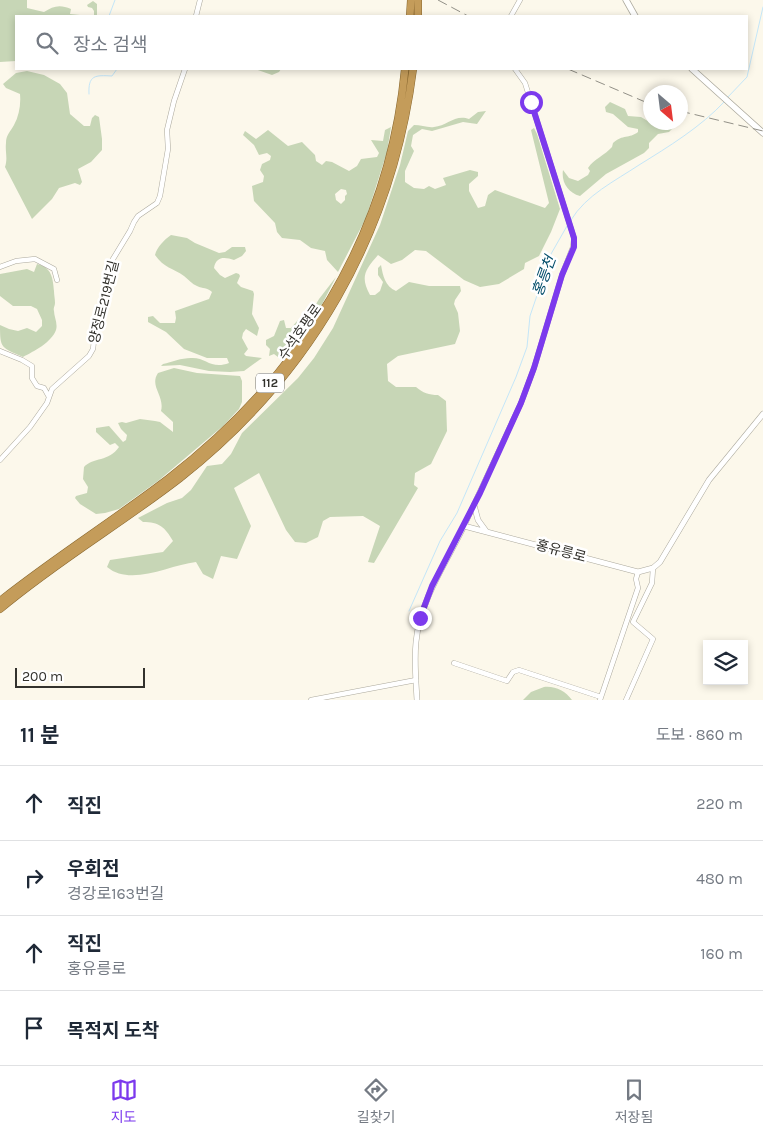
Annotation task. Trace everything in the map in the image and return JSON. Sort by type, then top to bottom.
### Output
[{"type":"highway","points":[[410,15],[411,0]]},
{"type":"highway","points":[[418,15],[419,1]]},
{"type":"highway","name":"수석호평로","points":[[0,601],[34,574],[168,479],[238,419],[267,388],[298,349],[324,312],[346,272],[365,231],[384,180],[396,131],[405,70]]},
{"type":"highway","name":"수석호평로","points":[[0,609],[58,563],[181,477],[224,440],[259,404],[306,347],[337,302],[372,229],[396,155],[406,116],[413,70]]},
{"type":"main road","points":[[626,0],[634,15]]},
{"type":"main road","points":[[693,70],[763,133]]},
{"type":"street","points":[[196,15],[200,0]]},
{"type":"street","points":[[512,15],[520,0]]},
{"type":"street","name":"양정로219번길","points":[[0,460],[30,427],[49,398],[52,389],[89,356],[93,349],[96,324],[109,296],[113,259],[138,216],[157,203],[160,196],[168,149],[167,130],[185,70]]},
{"type":"street","points":[[417,700],[414,681],[416,643],[420,618],[432,586],[464,526],[521,403],[534,368],[560,283],[574,247],[574,238],[566,211],[524,83],[516,70]]},
{"type":"street","points":[[0,267],[16,261],[35,259],[54,269],[57,280]]},
{"type":"street","points":[[0,350],[32,366],[32,378],[37,386],[44,388],[49,398]]},
{"type":"street","points":[[626,700],[653,639],[633,622],[652,583],[653,568],[660,562],[709,480],[763,414]]},
{"type":"street","points":[[474,505],[478,520],[486,532]]},
{"type":"street","name":"홍유릉로","points":[[464,526],[638,572],[653,568]]},
{"type":"street","points":[[454,663],[507,681],[514,672],[519,670],[600,698],[638,588],[636,579],[638,572]]},
{"type":"street","points":[[311,700],[414,681]]},
{"type":"green space","points":[[0,0],[27,0],[27,8],[44,12],[60,6],[71,9],[70,14],[80,15],[15,15],[15,61],[0,62]]},
{"type":"green space","points":[[93,1],[97,4],[97,15],[94,15],[92,8],[87,5]]},
{"type":"green space","points":[[258,70],[280,70],[272,75]]},
{"type":"green space","points":[[27,71],[44,75],[60,84],[67,93],[70,114],[84,126],[90,126],[95,115],[99,117],[102,139],[102,150],[91,162],[78,169],[82,182],[80,185],[75,183],[59,188],[52,199],[32,219],[5,167],[7,138],[17,118],[20,94],[6,88],[3,84],[16,73]]},
{"type":"green space","points":[[610,102],[625,109],[628,116],[643,118],[643,130],[671,130],[658,134],[649,143],[649,148],[644,153],[606,174],[580,196],[576,195],[564,183],[563,170],[569,178],[578,181],[588,175],[590,165],[609,150],[613,143],[620,138],[638,132],[638,129],[628,127],[613,114],[606,112],[605,107]]},
{"type":"green space","points":[[486,111],[477,124],[463,122],[432,131],[422,129],[413,135],[411,146],[414,151],[405,171],[405,182],[414,188],[424,189],[429,186],[435,189],[446,185],[443,178],[470,170],[478,172],[478,176],[469,184],[469,191],[478,208],[485,206],[488,195],[495,190],[545,208],[549,203],[531,130],[534,128],[560,209],[539,256],[525,263],[524,269],[499,284],[480,287],[464,280],[426,251],[415,250],[402,260],[391,264],[378,255],[367,270],[365,283],[370,295],[375,295],[380,291],[383,282],[378,275],[378,268],[381,265],[387,283],[396,291],[409,282],[429,286],[460,286],[461,291],[454,304],[458,313],[460,331],[455,344],[398,356],[387,364],[388,381],[396,387],[416,387],[426,393],[438,395],[446,401],[447,431],[431,464],[415,473],[414,485],[418,488],[374,563],[368,562],[380,526],[363,516],[330,517],[323,521],[318,537],[306,543],[295,542],[286,530],[259,473],[234,488],[251,526],[237,559],[221,556],[213,579],[203,574],[196,562],[139,575],[117,573],[107,567],[110,560],[163,552],[173,541],[167,532],[157,524],[143,522],[138,518],[167,503],[182,498],[191,490],[207,466],[222,464],[231,454],[242,433],[298,378],[314,358],[333,328],[380,225],[400,165],[408,131],[414,125],[439,126],[459,118],[469,119],[478,112]]},
{"type":"green space","points":[[391,127],[387,152],[366,218],[338,272],[327,260],[325,251],[311,248],[300,240],[282,238],[277,232],[275,223],[254,201],[252,186],[263,182],[264,176],[260,170],[262,164],[270,160],[271,156],[267,153],[259,155],[254,145],[243,135],[245,131],[256,139],[268,130],[288,146],[302,142],[315,155],[316,161],[322,165],[326,161],[332,162],[349,171],[357,166],[361,159],[377,157],[379,153],[371,140],[383,141],[385,130]],"holes":[[[341,189],[346,190],[345,200],[341,204],[336,200],[335,194]]]},
{"type":"green space","points":[[171,235],[187,238],[219,253],[225,252],[232,247],[245,247],[246,251],[242,256],[234,260],[221,258],[217,261],[214,268],[225,278],[236,273],[239,274],[237,283],[241,287],[253,291],[254,294],[252,314],[259,328],[257,336],[246,329],[243,333],[242,338],[248,349],[244,354],[246,356],[262,358],[244,371],[209,371],[180,365],[161,366],[177,360],[191,358],[201,359],[218,365],[229,363],[227,358],[207,358],[184,349],[166,332],[148,322],[148,317],[153,316],[160,323],[175,323],[175,311],[209,299],[212,292],[194,284],[162,263],[155,255],[161,244]]},
{"type":"green space","points":[[37,264],[46,268],[51,274],[54,287],[56,330],[46,343],[23,357],[3,346],[0,339],[0,325],[18,331],[27,328],[36,332],[42,326],[42,320],[37,309],[31,306],[13,306],[0,296],[0,274],[27,269],[34,272]]},
{"type":"green space","points":[[336,277],[317,314],[287,354],[278,357],[274,354],[269,356],[270,349],[266,345],[266,340],[274,336],[280,321],[284,320],[286,328],[291,328],[298,320],[306,321],[319,299]]},
{"type":"green space","points":[[174,368],[197,373],[240,376],[242,381],[242,402],[239,409],[223,426],[158,481],[119,509],[96,514],[80,504],[75,498],[87,493],[88,487],[83,479],[84,467],[111,455],[119,447],[115,443],[110,445],[96,432],[96,428],[109,426],[123,442],[126,440],[127,435],[118,423],[122,422],[126,423],[140,419],[155,421],[160,422],[173,432],[173,422],[161,411],[161,401],[155,382],[158,373]]},
{"type":"green space","points":[[544,687],[560,690],[572,700],[523,700],[531,692]]},
{"type":"waterway","points":[[109,15],[115,0]]},
{"type":"waterway","name":"홍릉천","points":[[727,98],[747,77],[763,7]]},
{"type":"waterway","points":[[89,94],[91,80],[97,76],[112,76],[116,70]]},
{"type":"waterway","name":"홍릉천","points":[[571,220],[577,211],[593,196],[684,136],[725,101]]},
{"type":"waterway","name":"홍릉천","points":[[409,611],[440,541],[457,513],[516,377],[527,347],[530,316],[551,254],[567,226]]},
{"type":"railway","points":[[438,0],[466,15]]},
{"type":"railway","points":[[570,70],[643,101]]},
{"type":"railway","points":[[688,113],[763,131]]},
{"type":"route","points":[[420,618],[432,586],[463,528],[521,403],[534,368],[562,275],[574,247],[574,238],[531,102]]}]
